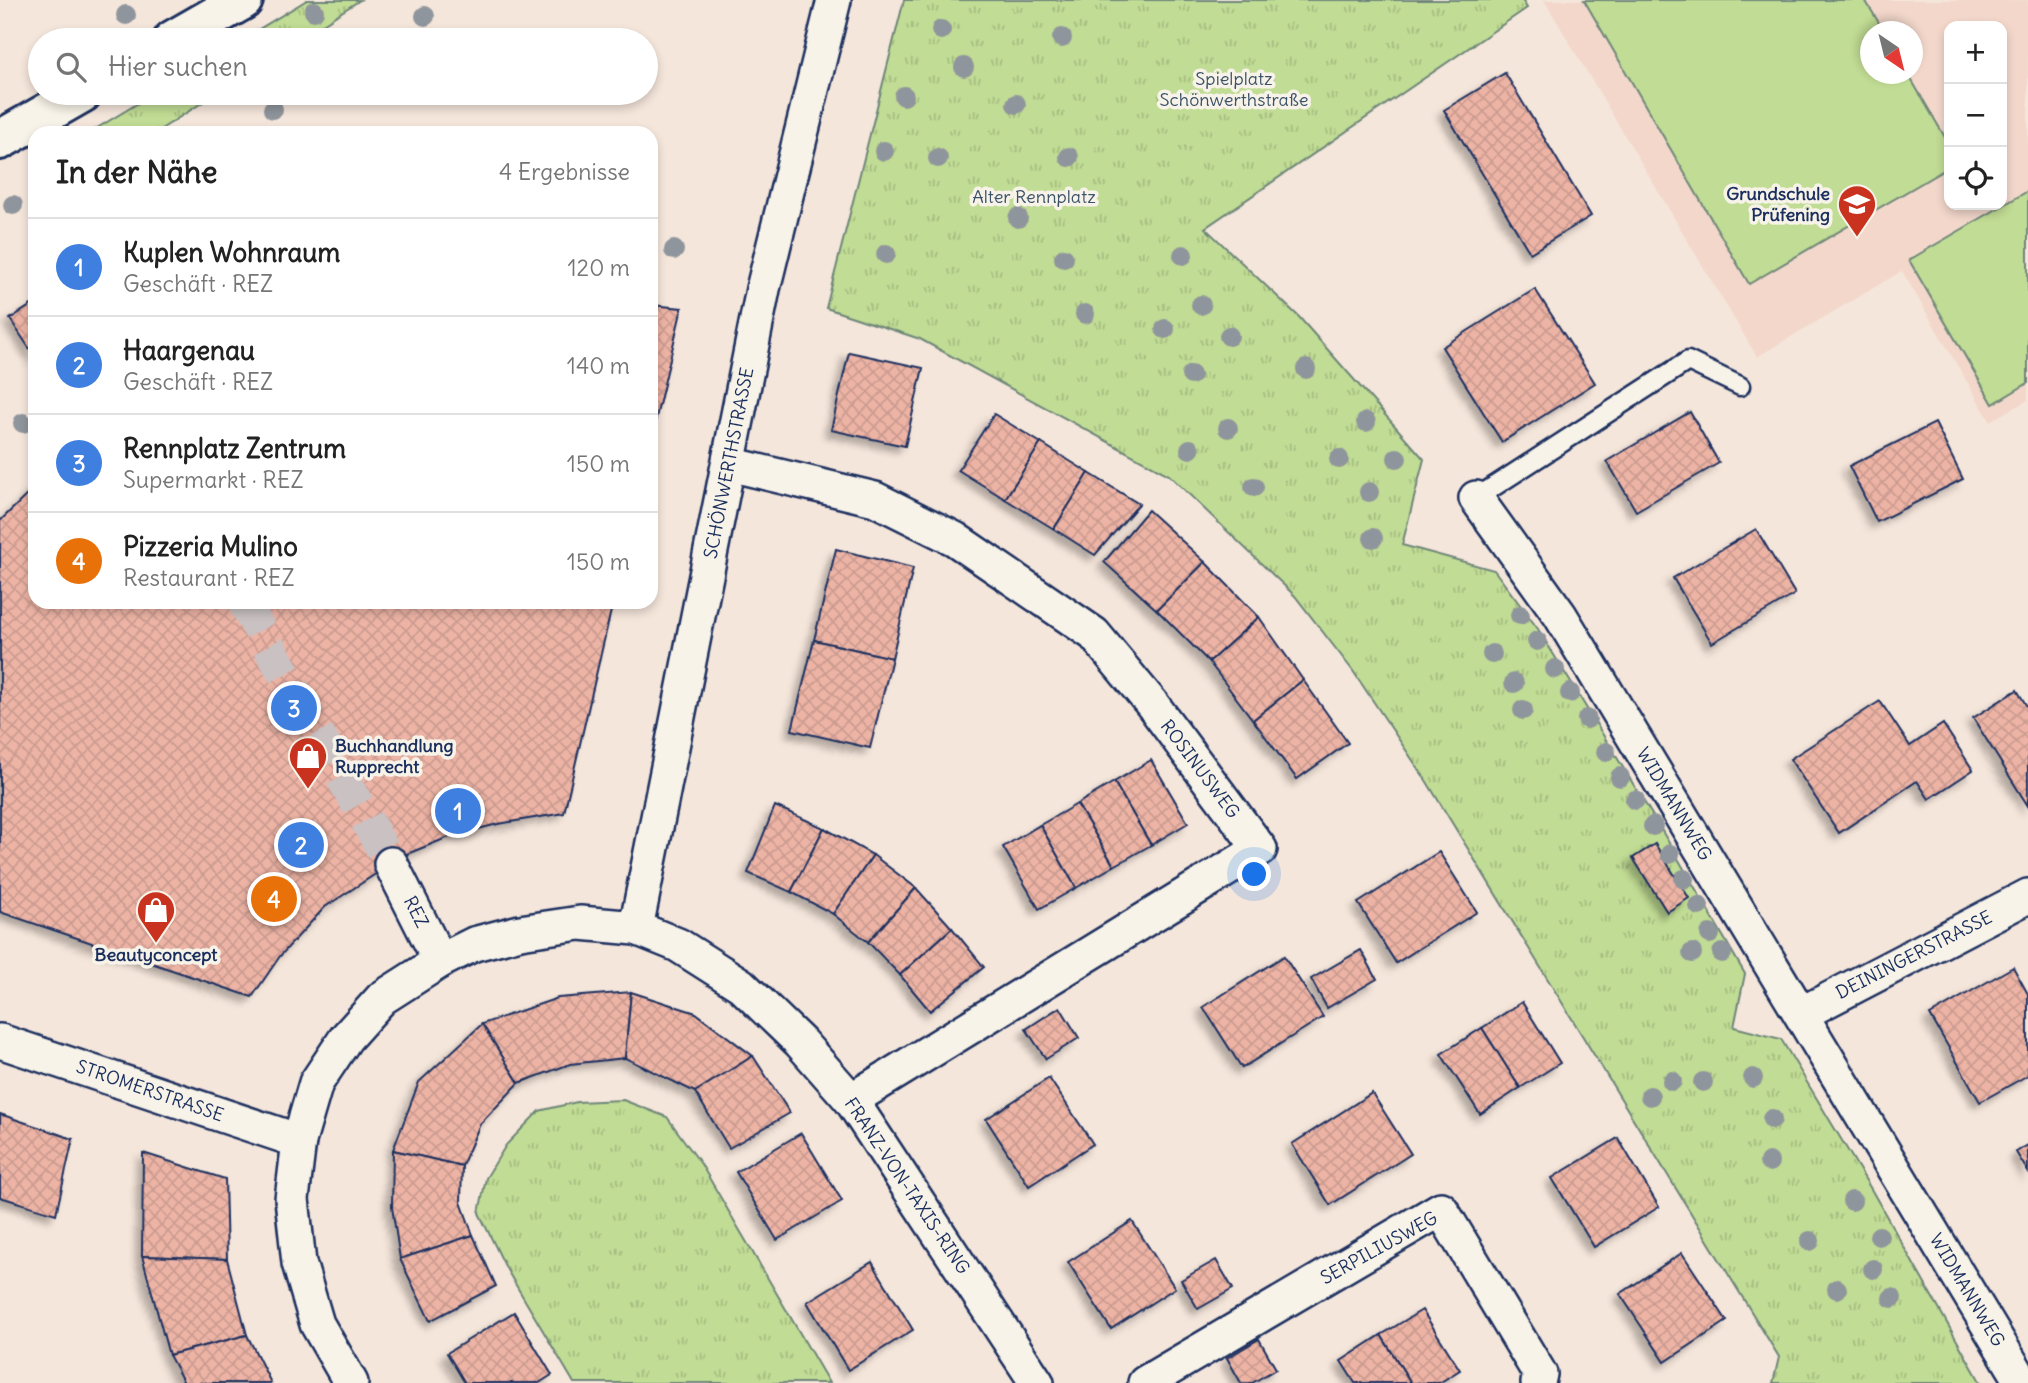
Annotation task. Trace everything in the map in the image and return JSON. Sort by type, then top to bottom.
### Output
[{"type":"street","points":[[194,28],[243,0]]},
{"type":"street","name":"SCHÖNWERTHSTRASSE","points":[[636,928],[763,289],[834,0]]},
{"type":"street","points":[[0,140],[61,105]]},
{"type":"street","name":"ROSINUSWEG","points":[[729,464],[875,499],[955,539],[1094,634],[1152,704],[1260,849],[851,1100]]},
{"type":"street","name":"WIDMANNWEG","points":[[1476,498],[1560,615],[2023,1383]]},
{"type":"street","name":"REZ","points":[[391,864],[440,961]]},
{"type":"street","name":"DEININGERSTRASSE","points":[[1801,1014],[2028,895]]},
{"type":"street","name":"FRANZ-VON-TAXIS-RING","points":[[352,1383],[317,1324],[299,1263],[292,1199],[299,1141],[316,1083],[346,1038],[382,998],[440,961],[474,944],[520,932],[580,923],[636,928],[678,945],[741,985],[800,1042],[851,1100],[1037,1383]]},
{"type":"street","name":"STROMERSTRASSE","points":[[0,1041],[299,1141]]},
{"type":"street","name":"SERPILIUSWEG","points":[[1145,1383],[1441,1209],[1540,1374],[1538,1383]]},
{"type":"lane","name":"WIDMANNWEG","points":[[1476,498],[1688,361],[1740,386]]},
{"type":"shaded area","name":"Grundschule Prüfening","points":[[1544,0],[2028,0],[2028,400],[1990,421],[1902,271],[1757,357]]},
{"type":"green space","points":[[307,0],[360,0],[317,28],[261,28]]},
{"type":"green space","name":"Alter Rennplatz","points":[[904,0],[1522,0],[1527,8],[1205,228],[1299,317],[1424,459],[1402,545],[1494,570],[1538,629],[1662,831],[1745,974],[1734,1027],[1781,1039],[1871,1189],[1981,1383],[1773,1383],[1779,1357],[1424,777],[1353,671],[1295,596],[1169,475],[920,339],[826,308]]},
{"type":"green space","points":[[1584,0],[1865,0],[1878,21],[1860,21],[1860,84],[1914,84],[1944,135],[1944,170],[1749,284]]},
{"type":"green space","points":[[135,105],[198,105],[166,126],[101,126]]},
{"type":"green space","points":[[2028,191],[2028,383],[1993,404],[1909,260],[1995,210],[2007,210],[2007,203]]},
{"type":"green space","points":[[623,1100],[667,1117],[701,1164],[829,1383],[574,1383],[507,1270],[479,1213],[486,1178],[506,1145],[539,1111],[577,1102]]},
{"type":"building","points":[[1505,73],[1591,216],[1530,253],[1444,110]]},
{"type":"building","points":[[1535,289],[1595,383],[1502,442],[1442,347]]},
{"type":"building","points":[[658,306],[682,308],[658,409]]},
{"type":"building","points":[[28,307],[28,346],[10,319]]},
{"type":"building","points":[[849,352],[923,368],[905,446],[831,430]]},
{"type":"building","points":[[1690,412],[1719,463],[1636,511],[1607,461]]},
{"type":"building","points":[[994,414],[1041,443],[1005,499],[958,470]]},
{"type":"building","points":[[1935,423],[1963,479],[1877,522],[1849,466]]},
{"type":"building","points":[[1041,443],[1089,473],[1054,529],[1005,499]]},
{"type":"building","points":[[1089,473],[1139,504],[1095,555],[1054,529]]},
{"type":"building","points":[[28,494],[28,609],[611,609],[564,813],[498,824],[454,835],[407,854],[325,907],[280,956],[252,997],[0,912],[0,521]]},
{"type":"building","points":[[1148,510],[1205,562],[1157,610],[1104,562]]},
{"type":"building","points":[[1756,529],[1795,594],[1712,643],[1673,578]]},
{"type":"building","points":[[836,549],[913,568],[892,658],[814,640]]},
{"type":"building","points":[[1205,562],[1259,617],[1209,662],[1157,610]]},
{"type":"building","points":[[1259,617],[1303,680],[1253,720],[1209,662]]},
{"type":"building","points":[[814,640],[892,658],[870,748],[792,730]]},
{"type":"building","points":[[1303,680],[1348,743],[1297,779],[1253,720]]},
{"type":"building","points":[[2017,690],[2028,708],[2028,806],[1973,718]]},
{"type":"building","points":[[1880,701],[1910,746],[1943,724],[1973,770],[1929,799],[1917,781],[1839,833],[1790,759]]},
{"type":"building","points":[[1151,760],[1188,823],[1151,845],[1114,782]]},
{"type":"building","points":[[1114,782],[1151,845],[1114,866],[1077,804]]},
{"type":"building","points":[[1077,804],[1114,866],[1076,888],[1040,825]]},
{"type":"building","points":[[775,806],[824,828],[791,892],[748,873]]},
{"type":"building","points":[[1040,825],[1076,888],[1039,909],[1003,847]]},
{"type":"building","points":[[824,828],[873,855],[833,914],[791,892]]},
{"type":"building","points":[[1655,844],[1689,898],[1667,912],[1633,858]]},
{"type":"building","points":[[1439,852],[1477,912],[1396,963],[1358,903]]},
{"type":"building","points":[[873,855],[916,888],[868,942],[833,914]]},
{"type":"building","points":[[916,888],[952,928],[900,975],[868,942]]},
{"type":"building","points":[[952,928],[984,967],[930,1011],[900,975]]},
{"type":"building","points":[[1361,950],[1377,979],[1327,1008],[1311,979]]},
{"type":"building","points":[[1284,956],[1323,1017],[1242,1068],[1203,1007]]},
{"type":"building","points":[[2013,967],[2028,994],[2028,1075],[1980,1102],[1930,1015]]},
{"type":"building","points":[[631,992],[625,1058],[570,1064],[519,1083],[482,1024],[558,998]]},
{"type":"building","points":[[631,992],[696,1013],[753,1056],[695,1092],[625,1058]]},
{"type":"building","points":[[1522,1002],[1560,1063],[1520,1088],[1482,1028]]},
{"type":"building","points":[[1060,1007],[1079,1038],[1046,1059],[1026,1029]]},
{"type":"building","points":[[482,1024],[519,1083],[480,1124],[462,1166],[393,1150],[419,1082]]},
{"type":"building","points":[[1482,1028],[1520,1088],[1480,1114],[1441,1054]]},
{"type":"building","points":[[753,1056],[790,1113],[729,1148],[695,1092]]},
{"type":"building","points":[[1049,1078],[1093,1144],[1029,1186],[986,1119]]},
{"type":"building","points":[[1372,1093],[1411,1154],[1330,1205],[1292,1144]]},
{"type":"building","points":[[0,1114],[73,1139],[56,1214],[0,1197]]},
{"type":"building","points":[[801,1133],[842,1201],[777,1240],[736,1172]]},
{"type":"building","points":[[1618,1138],[1659,1207],[1594,1247],[1552,1178]]},
{"type":"building","points":[[2028,1145],[2028,1172],[2016,1152]]},
{"type":"building","points":[[393,1150],[462,1166],[461,1202],[473,1235],[400,1259],[392,1207]]},
{"type":"building","points":[[143,1153],[225,1179],[227,1259],[142,1256]]},
{"type":"building","points":[[1132,1221],[1175,1288],[1111,1329],[1068,1262]]},
{"type":"building","points":[[473,1235],[496,1286],[430,1321],[400,1259]]},
{"type":"building","points":[[1682,1253],[1727,1321],[1665,1362],[1620,1294]]},
{"type":"building","points":[[142,1256],[227,1259],[247,1335],[169,1355]]},
{"type":"building","points":[[1216,1260],[1233,1289],[1198,1309],[1181,1280]]},
{"type":"building","points":[[872,1262],[913,1330],[848,1370],[807,1302]]},
{"type":"building","points":[[1422,1310],[1460,1370],[1439,1383],[1411,1383],[1381,1335]]},
{"type":"building","points":[[514,1312],[552,1375],[539,1383],[465,1383],[447,1353]]},
{"type":"building","points":[[247,1335],[271,1383],[184,1383],[169,1355]]},
{"type":"building","points":[[1381,1335],[1411,1383],[1355,1383],[1341,1361]]},
{"type":"building","points":[[1259,1339],[1276,1369],[1252,1383],[1241,1383],[1227,1358]]},
{"type":"tunnel","points":[[248,609],[391,864]]},
{"type":"place","name":"Grundschule Prüfening","points":[[1857,238]]},
{"type":"place","name":"Rennplatz Zentrum","points":[[294,708]]},
{"type":"place","name":"Buchhandlung Rupprecht","points":[[308,790]]},
{"type":"place","name":"Kuplen Wohnraum","points":[[458,811]]},
{"type":"place","name":"Haargenau","points":[[301,845]]},
{"type":"place","name":"Pizzeria Mulino","points":[[274,899]]},
{"type":"place","name":"Beautyconcept","points":[[156,944]]},
{"type":"park label","name":"Spielplatz Schönwerthstraße","points":[[1234,89]]}]
